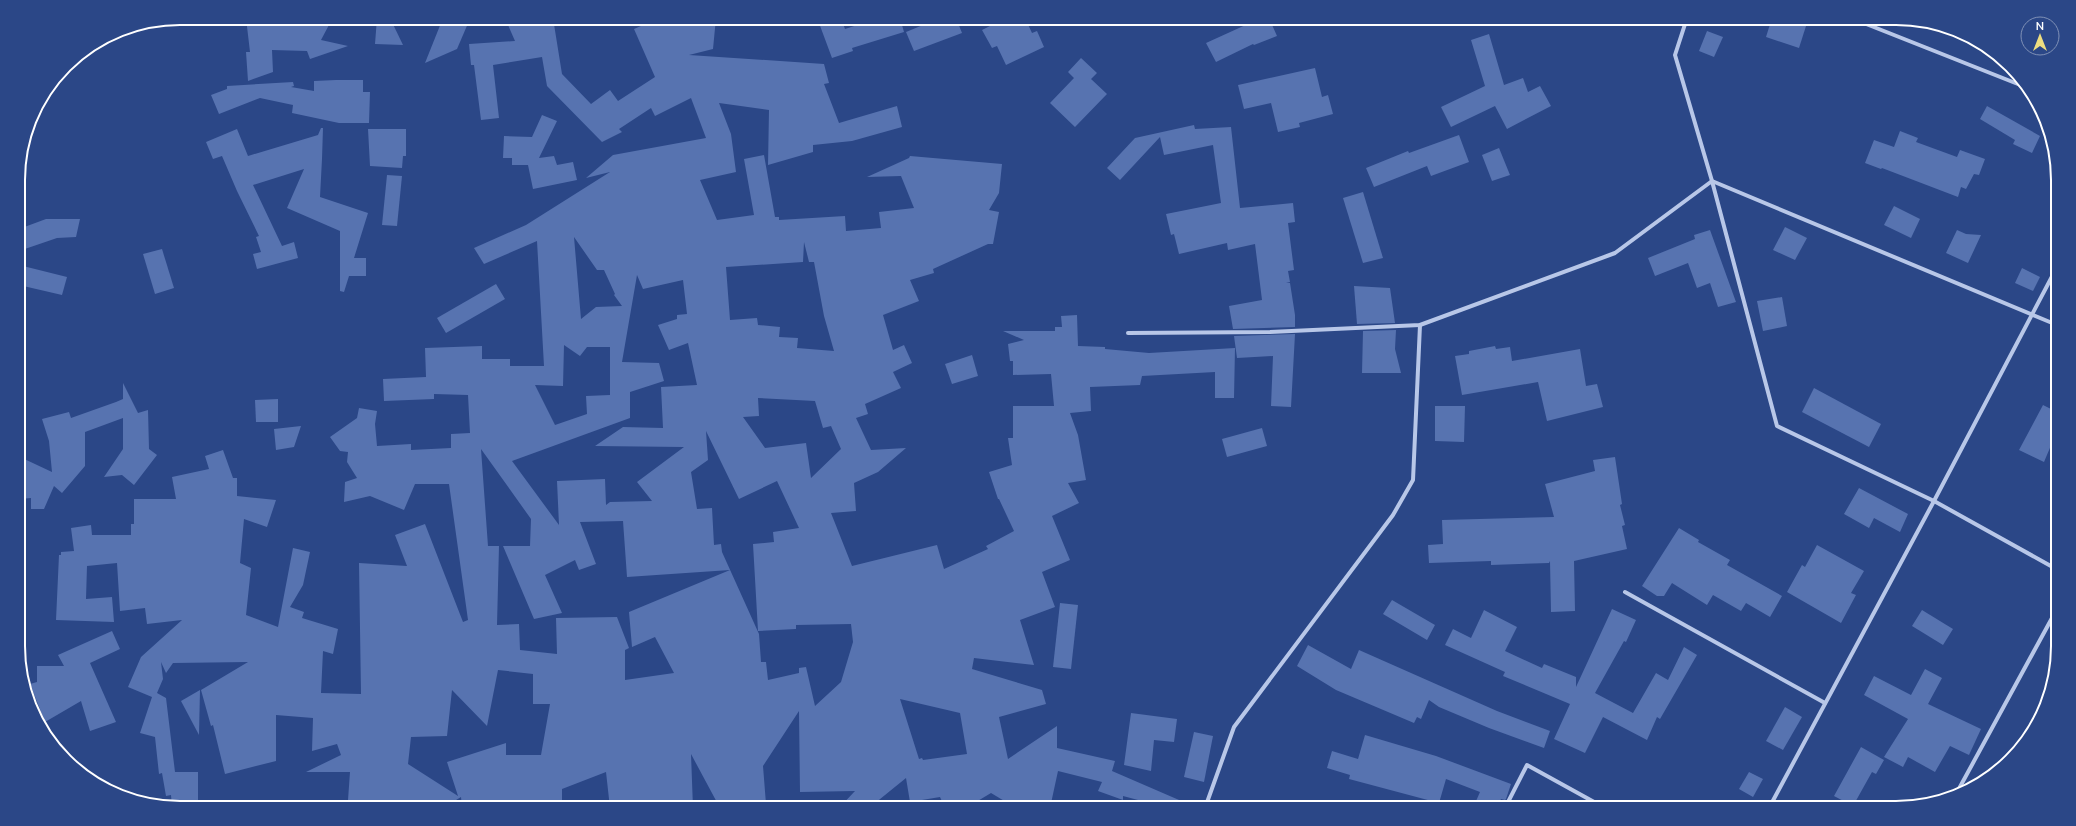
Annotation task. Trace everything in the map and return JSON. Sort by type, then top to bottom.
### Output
[{"type":"street","points":[[1685,25],[1675,55],[1712,181],[1777,426],[1934,501],[2051,566]]},
{"type":"street","points":[[1869,25],[2017,84]]},
{"type":"street","points":[[1712,181],[2051,322]]},
{"type":"street","points":[[1128,333],[1270,332],[1420,325],[1615,253],[1712,181]]},
{"type":"street","points":[[1773,801],[1934,501],[2051,278]]},
{"type":"street","points":[[1208,801],[1234,727],[1393,515],[1413,480],[1420,325]]},
{"type":"street","points":[[1625,592],[1825,702]]},
{"type":"street","points":[[1960,787],[2051,620]]},
{"type":"street","points":[[1509,801],[1527,765],[1592,801]]},
{"type":"building","points":[[247,25],[329,25],[321,40],[348,46],[310,59],[307,51],[272,50],[273,72],[248,81],[246,52],[250,52]]},
{"type":"building","points":[[376,25],[393,25],[403,45],[375,44]]},
{"type":"building","points":[[440,25],[467,25],[457,49],[425,63]]},
{"type":"building","points":[[508,25],[554,25],[562,74],[591,104],[610,90],[618,101],[655,77],[634,29],[643,25],[715,25],[713,49],[689,55],[824,64],[829,83],[824,84],[839,123],[897,106],[902,127],[852,141],[813,145],[813,152],[768,165],[769,110],[719,103],[731,134],[736,172],[700,180],[717,220],[754,215],[744,159],[764,155],[775,217],[779,217],[779,220],[845,216],[846,231],[881,228],[879,212],[914,208],[901,176],[867,177],[909,158],[910,156],[1002,164],[999,193],[989,210],[999,212],[993,244],[988,244],[933,269],[934,273],[910,280],[919,301],[883,315],[893,350],[904,345],[912,363],[893,372],[901,388],[865,404],[868,414],[856,418],[871,450],[906,448],[878,472],[854,483],[856,511],[831,513],[852,566],[937,545],[944,569],[988,549],[986,546],[1014,531],[998,499],[989,472],[1012,465],[1008,438],[1013,438],[1013,406],[1054,406],[1051,374],[1013,375],[1013,361],[1010,361],[1008,344],[1024,340],[1003,331],[1055,331],[1055,327],[1062,327],[1061,316],[1077,315],[1078,346],[1105,347],[1105,349],[1149,353],[1235,348],[1234,398],[1215,398],[1215,372],[1142,376],[1140,385],[1090,387],[1091,411],[1070,413],[1078,435],[1086,480],[1068,483],[1079,503],[1052,516],[1070,560],[1042,572],[1055,607],[1020,620],[1034,665],[974,658],[972,669],[1042,690],[1046,704],[999,717],[1008,759],[1057,726],[1057,748],[1115,761],[1112,771],[1181,801],[1142,801],[1123,796],[1123,800],[1098,791],[1102,782],[1058,771],[1052,801],[1004,801],[991,793],[978,801],[942,801],[940,797],[910,801],[906,778],[878,801],[846,801],[855,791],[800,792],[799,711],[763,766],[766,801],[716,801],[691,754],[693,801],[609,801],[606,772],[562,789],[562,801],[461,801],[461,797],[454,801],[348,800],[350,772],[306,772],[341,755],[337,744],[312,751],[313,718],[276,715],[276,761],[225,774],[213,725],[211,726],[201,690],[248,662],[173,663],[166,673],[161,662],[163,679],[157,693],[166,698],[175,772],[198,772],[198,801],[172,801],[171,795],[166,796],[162,773],[159,774],[155,737],[140,733],[152,697],[128,687],[141,657],[182,620],[147,624],[145,608],[120,611],[117,563],[87,566],[86,599],[112,597],[114,622],[56,620],[59,555],[61,555],[61,552],[74,551],[71,528],[91,525],[92,535],[131,535],[131,524],[134,524],[134,499],[176,499],[172,477],[209,469],[205,456],[223,450],[233,478],[237,478],[237,496],[276,500],[267,527],[244,519],[240,563],[251,568],[246,615],[278,627],[293,548],[310,552],[303,585],[290,607],[304,612],[302,618],[338,629],[333,654],[323,651],[321,693],[361,694],[359,563],[407,566],[395,535],[425,524],[463,622],[468,620],[449,484],[415,484],[404,510],[370,496],[344,502],[345,482],[357,478],[347,462],[348,452],[340,451],[330,437],[357,418],[359,408],[377,411],[375,424],[377,446],[411,444],[411,450],[451,448],[451,434],[470,433],[468,395],[434,394],[434,399],[384,401],[383,379],[426,377],[425,348],[482,346],[482,359],[510,359],[510,366],[544,366],[537,241],[484,264],[474,248],[526,225],[610,172],[586,178],[613,155],[706,138],[691,98],[655,116],[651,108],[619,129],[622,132],[602,142],[547,86],[542,57],[493,65],[499,118],[481,120],[474,65],[471,65],[469,44],[515,41]],"holes":[[[574,237],[597,270],[604,270],[615,294],[614,295],[622,306],[596,307],[581,319]],[[804,242],[809,262],[814,262],[824,316],[834,351],[797,348],[798,338],[779,337],[780,327],[758,325],[757,318],[730,320],[726,267],[803,262]],[[637,275],[643,289],[683,280],[687,314],[677,315],[677,319],[658,325],[669,350],[688,343],[697,385],[661,387],[663,428],[623,427],[595,446],[684,447],[637,482],[652,501],[610,502],[606,505],[605,479],[557,481],[559,525],[512,461],[630,418],[630,392],[664,381],[659,363],[622,362]],[[564,345],[580,356],[587,347],[610,347],[610,395],[586,396],[587,414],[555,425],[535,385],[563,386]],[[758,398],[815,401],[823,428],[831,426],[841,449],[811,478],[806,443],[765,448],[743,417],[759,416]],[[706,431],[739,499],[777,481],[799,528],[773,532],[774,542],[753,544],[758,631],[796,629],[796,625],[851,624],[853,642],[841,682],[815,706],[806,667],[799,668],[799,673],[768,680],[766,662],[761,662],[759,634],[722,552],[721,544],[714,545],[712,508],[697,509],[691,472],[708,460]],[[481,449],[531,519],[530,546],[503,546],[534,619],[562,613],[545,575],[575,560],[579,570],[596,564],[580,522],[623,521],[627,577],[730,570],[629,612],[632,647],[655,637],[674,673],[625,680],[625,650],[629,648],[617,617],[556,618],[557,654],[520,650],[519,624],[497,625],[499,546],[488,546]],[[498,670],[533,674],[533,704],[550,704],[541,755],[506,755],[506,743],[447,762],[458,796],[408,764],[411,737],[447,736],[452,690],[487,726]],[[900,699],[960,713],[967,754],[923,760],[922,758],[919,759]]]},
{"type":"building","points":[[820,25],[844,25],[845,29],[857,25],[902,25],[904,32],[852,48],[853,51],[832,58]]},
{"type":"building","points":[[923,25],[959,25],[962,33],[914,51],[906,32]]},
{"type":"building","points":[[992,25],[1028,25],[1032,33],[1037,31],[1044,47],[1006,65],[997,46],[992,48],[982,30]]},
{"type":"building","points":[[1246,25],[1272,25],[1277,36],[1254,45],[1253,44],[1216,62],[1206,43]]},
{"type":"building","points":[[1770,25],[1806,26],[1799,48],[1766,37]]},
{"type":"building","points":[[1707,31],[1723,37],[1714,57],[1699,51]]},
{"type":"building","points":[[1489,34],[1504,85],[1523,78],[1528,92],[1540,86],[1551,106],[1507,129],[1495,106],[1451,127],[1441,107],[1485,86],[1471,40]]},
{"type":"building","points":[[1081,58],[1097,73],[1091,79],[1107,94],[1075,127],[1050,103],[1074,78],[1068,72]]},
{"type":"building","points":[[1315,68],[1322,97],[1328,95],[1333,114],[1299,123],[1300,127],[1278,132],[1271,103],[1244,109],[1238,85]]},
{"type":"building","points":[[363,80],[363,92],[370,92],[369,123],[339,123],[292,113],[293,105],[260,98],[219,114],[211,95],[227,89],[227,86],[293,82],[294,86],[291,87],[314,91],[314,81]]},
{"type":"building","points":[[1987,106],[2040,136],[2032,153],[2013,144],[2015,140],[1980,119]]},
{"type":"building","points":[[542,115],[557,121],[539,158],[554,156],[557,165],[573,162],[577,180],[533,189],[528,165],[512,165],[512,158],[503,158],[504,136],[532,137]]},
{"type":"building","points":[[1194,125],[1195,129],[1231,127],[1240,208],[1293,203],[1295,222],[1288,223],[1294,270],[1288,271],[1290,282],[1286,283],[1290,283],[1295,315],[1295,327],[1233,329],[1229,306],[1262,300],[1255,244],[1228,250],[1227,243],[1179,254],[1174,234],[1171,235],[1166,214],[1221,203],[1213,145],[1164,155],[1160,137],[1120,180],[1107,168],[1135,138]]},
{"type":"building","points":[[321,128],[323,128],[320,197],[368,213],[354,258],[366,258],[366,276],[349,276],[344,292],[340,291],[340,231],[287,208],[304,169],[253,185],[282,246],[294,242],[298,258],[257,269],[253,254],[261,252],[256,237],[259,236],[222,156],[213,159],[206,142],[237,129],[248,156],[318,135]]},
{"type":"building","points":[[368,129],[406,129],[406,156],[403,156],[402,168],[370,166]]},
{"type":"building","points":[[1900,131],[1918,138],[1916,142],[1957,157],[1960,150],[1985,159],[1979,175],[1974,174],[1966,189],[1961,187],[1958,197],[1865,163],[1874,140],[1894,147]]},
{"type":"building","points":[[1459,135],[1469,162],[1431,176],[1427,166],[1374,187],[1366,168],[1408,151],[1409,153]]},
{"type":"building","points":[[1499,148],[1510,175],[1492,181],[1482,155]]},
{"type":"building","points":[[387,175],[402,176],[397,226],[382,225]]},
{"type":"building","points":[[1363,192],[1383,258],[1363,263],[1343,198]]},
{"type":"building","points":[[1894,206],[1920,219],[1911,238],[1884,225]]},
{"type":"building","points":[[46,219],[80,219],[76,237],[57,238],[25,249],[25,227]]},
{"type":"building","points":[[1785,227],[1807,238],[1795,260],[1773,250]]},
{"type":"building","points":[[1710,230],[1736,302],[1718,307],[1710,283],[1697,288],[1688,263],[1655,276],[1648,258],[1695,239],[1694,235]]},
{"type":"building","points":[[1957,230],[1966,234],[1981,235],[1968,263],[1946,253]]},
{"type":"building","points":[[162,249],[174,288],[155,294],[143,254]]},
{"type":"building","points":[[25,266],[67,277],[62,295],[25,286]]},
{"type":"building","points":[[2022,268],[2040,277],[2033,291],[2015,283]]},
{"type":"building","points":[[496,284],[505,299],[446,333],[437,318]]},
{"type":"building","points":[[1354,286],[1390,288],[1395,323],[1357,324]]},
{"type":"building","points":[[1782,297],[1787,326],[1763,331],[1757,301]]},
{"type":"building","points":[[1396,330],[1395,349],[1401,373],[1362,373],[1363,331]]},
{"type":"building","points":[[1295,334],[1291,407],[1271,406],[1273,356],[1237,358],[1234,336]]},
{"type":"building","points":[[1495,346],[1496,349],[1510,347],[1512,361],[1580,349],[1586,386],[1597,384],[1603,407],[1547,421],[1538,382],[1462,395],[1455,356],[1469,354],[1469,351]]},
{"type":"building","points":[[972,355],[978,376],[952,384],[945,364]]},
{"type":"building","points":[[123,383],[138,413],[148,410],[149,449],[157,455],[134,485],[122,475],[104,477],[123,449],[123,418],[85,432],[85,466],[62,493],[54,486],[44,509],[31,509],[31,498],[25,499],[25,459],[52,472],[49,441],[42,419],[69,412],[71,418],[123,399]]},
{"type":"building","points":[[1814,388],[1881,424],[1869,447],[1802,412]]},
{"type":"building","points":[[278,399],[278,422],[256,422],[255,400]]},
{"type":"building","points":[[2043,405],[2051,409],[2051,445],[2044,462],[2019,450]]},
{"type":"building","points":[[1435,406],[1465,406],[1464,442],[1435,441]]},
{"type":"building","points":[[301,426],[294,447],[276,450],[274,429]]},
{"type":"building","points":[[1262,428],[1267,446],[1227,457],[1222,439]]},
{"type":"building","points":[[1615,457],[1622,504],[1620,505],[1625,525],[1622,526],[1627,549],[1574,561],[1575,611],[1551,612],[1550,561],[1549,563],[1491,565],[1491,561],[1429,563],[1428,545],[1443,544],[1442,520],[1554,517],[1545,484],[1595,471],[1593,460]]},
{"type":"building","points":[[1859,488],[1908,514],[1900,532],[1874,518],[1869,528],[1844,514]]},
{"type":"building","points":[[1679,528],[1699,540],[1698,542],[1730,560],[1727,565],[1782,596],[1770,617],[1746,603],[1741,611],[1713,595],[1707,605],[1672,583],[1664,596],[1657,596],[1642,586]]},
{"type":"building","points":[[1817,545],[1864,571],[1851,593],[1856,595],[1841,623],[1787,592],[1802,565],[1805,567]]},
{"type":"building","points":[[1392,600],[1435,625],[1427,640],[1383,614]]},
{"type":"building","points":[[1060,603],[1078,605],[1071,669],[1053,667]]},
{"type":"building","points":[[1612,609],[1636,620],[1626,642],[1624,641],[1595,693],[1633,713],[1656,673],[1668,680],[1684,647],[1697,655],[1660,719],[1657,717],[1647,740],[1603,717],[1585,753],[1554,739],[1570,704],[1503,676],[1505,672],[1445,645],[1453,629],[1471,638],[1484,610],[1517,627],[1505,651],[1542,668],[1544,664],[1576,677],[1576,687]]},
{"type":"building","points":[[1922,610],[1953,629],[1943,645],[1912,626]]},
{"type":"building","points":[[112,631],[120,649],[90,663],[116,722],[90,731],[81,701],[45,722],[30,684],[37,682],[37,666],[64,666],[58,655]]},
{"type":"building","points":[[1308,645],[1351,669],[1359,650],[1497,711],[1550,731],[1544,748],[1489,728],[1439,707],[1429,700],[1421,719],[1417,717],[1414,723],[1336,690],[1297,666]]},
{"type":"building","points":[[1925,669],[1942,678],[1928,704],[1981,729],[1969,755],[1950,746],[1935,772],[1908,757],[1903,767],[1884,757],[1908,719],[1864,695],[1874,676],[1911,695]]},
{"type":"building","points":[[200,690],[199,735],[181,701]]},
{"type":"building","points":[[1785,707],[1802,717],[1783,750],[1766,741]]},
{"type":"building","points":[[1131,713],[1177,719],[1174,742],[1154,740],[1151,771],[1124,765]]},
{"type":"building","points":[[1194,732],[1213,736],[1204,782],[1184,777]]},
{"type":"building","points":[[1365,735],[1436,756],[1511,784],[1505,800],[1476,801],[1480,792],[1446,779],[1440,801],[1432,801],[1349,779],[1350,775],[1327,768],[1332,751],[1358,759]]},
{"type":"building","points":[[1861,747],[1884,760],[1876,774],[1872,772],[1856,801],[1844,801],[1834,796]]},
{"type":"building","points":[[1749,772],[1763,779],[1753,797],[1739,789]]}]
